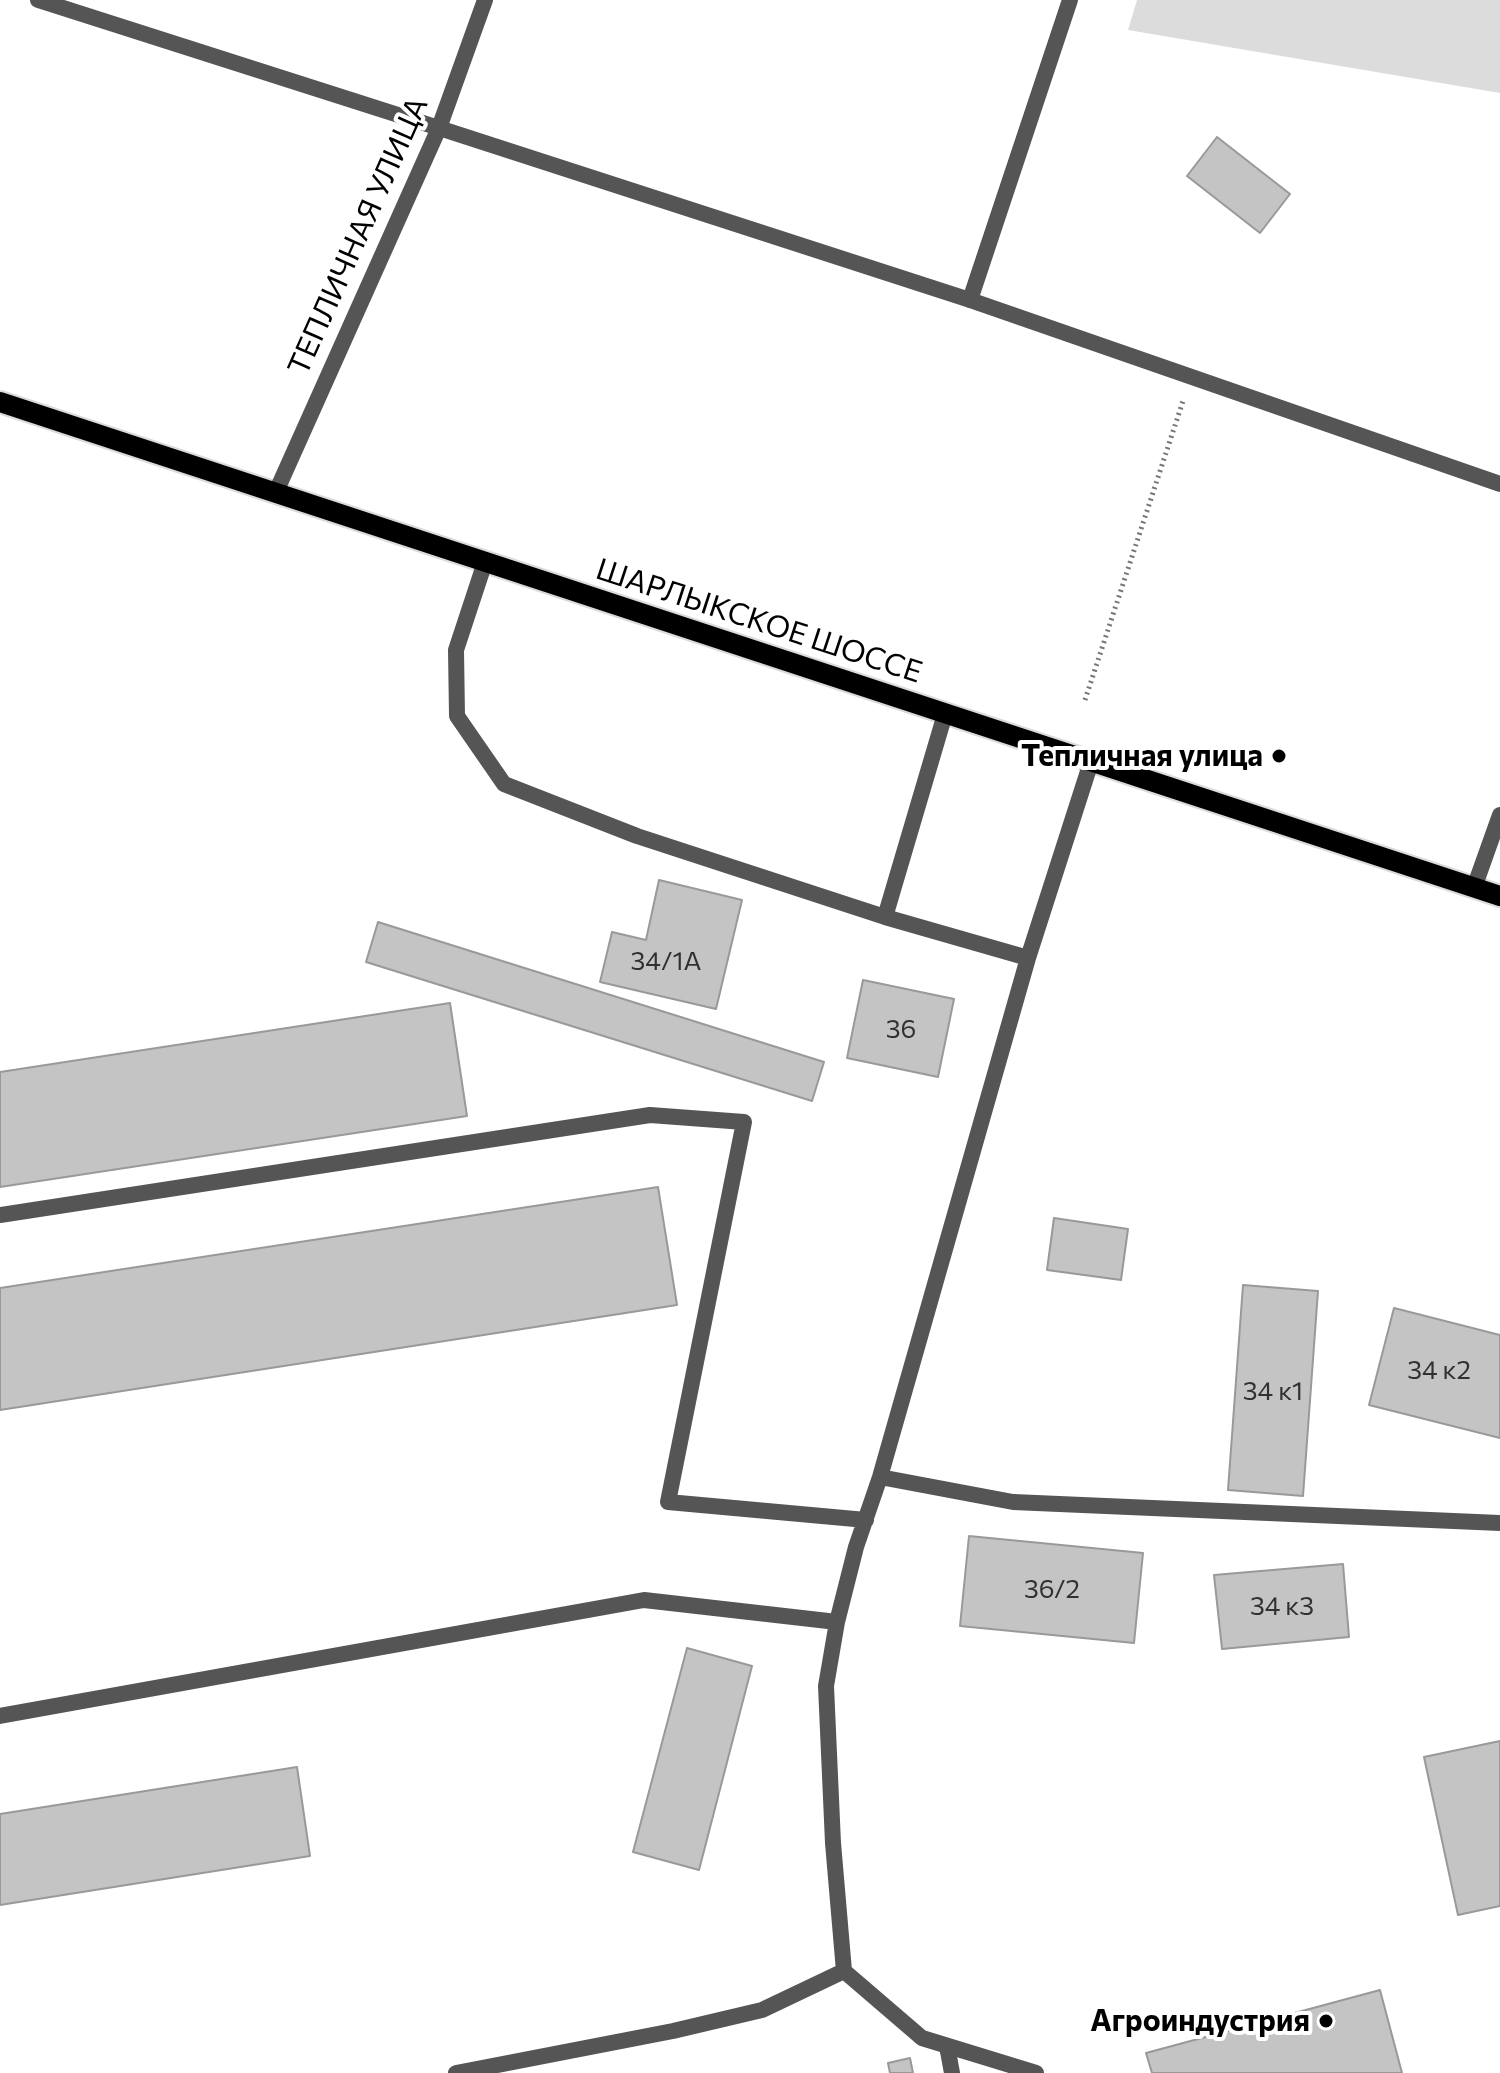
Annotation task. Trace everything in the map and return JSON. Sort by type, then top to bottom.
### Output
[{"type":"main road","name":"ШАРЛЫКСКОЕ ШОССЕ","points":[[0,402],[1500,896]]},
{"type":"street","points":[[38,0],[970,300],[1500,484]]},
{"type":"street","name":"ТЕПЛИЧНАЯ УЛИЦА","points":[[276,492],[439,128],[485,0]]},
{"type":"street","points":[[970,300],[1070,0]]},
{"type":"street","points":[[485,562],[456,650],[457,716],[504,784],[637,836],[885,917],[1028,958]]},
{"type":"street","points":[[885,917],[945,714]]},
{"type":"street","points":[[1036,2073],[922,2038],[844,1971],[833,1843],[826,1686],[837,1622],[856,1547],[880,1477],[1028,958],[1091,762]]},
{"type":"street","points":[[1474,888],[1500,815]]},
{"type":"street","points":[[0,1215],[650,1115],[744,1122],[668,1502],[866,1520]]},
{"type":"street","points":[[880,1477],[1013,1502],[1500,1523]]},
{"type":"street","points":[[0,1716],[644,1600],[837,1622]]},
{"type":"street","points":[[456,2073],[673,2031],[762,2010],[844,1971]]},
{"type":"street","points":[[947,2046],[952,2073]]},
{"type":"path","points":[[1085,700],[1191,377]]},
{"type":"shaded area","points":[[1137,0],[1500,0],[1500,93],[1128,30]]},
{"type":"building","points":[[1217,137],[1290,194],[1260,233],[1187,176]]},
{"type":"building","points":[[659,880],[742,900],[716,1009],[600,982],[612,932],[646,940]]},
{"type":"building","points":[[378,922],[824,1062],[812,1101],[366,962]]},
{"type":"building","points":[[863,980],[954,999],[938,1077],[847,1058]]},
{"type":"building","points":[[450,1003],[467,1116],[0,1187],[0,1072]]},
{"type":"building","points":[[658,1187],[677,1305],[0,1410],[0,1288]]},
{"type":"building","points":[[1054,1218],[1128,1229],[1121,1280],[1047,1270]]},
{"type":"building","points":[[1243,1285],[1318,1291],[1303,1496],[1228,1490]]},
{"type":"building","points":[[1394,1308],[1500,1335],[1500,1438],[1369,1405]]},
{"type":"building","points":[[969,1536],[1143,1553],[1134,1643],[960,1626]]},
{"type":"building","points":[[1343,1564],[1349,1637],[1222,1649],[1214,1575]]},
{"type":"building","points":[[687,1648],[752,1666],[699,1870],[633,1852]]},
{"type":"building","points":[[1500,1741],[1500,1906],[1458,1915],[1424,1757]]},
{"type":"building","points":[[297,1767],[310,1856],[0,1905],[0,1814]]},
{"type":"building","name":"Агроиндустрия","points":[[1380,1990],[1402,2073],[1152,2073],[1146,2053]]},
{"type":"building","points":[[910,2058],[913,2073],[890,2073],[888,2063]]},
{"type":"place","name":"Тепличная улица","points":[[1279,756]]},
{"type":"place","name":"Агроиндустрия","points":[[1326,2021]]}]
